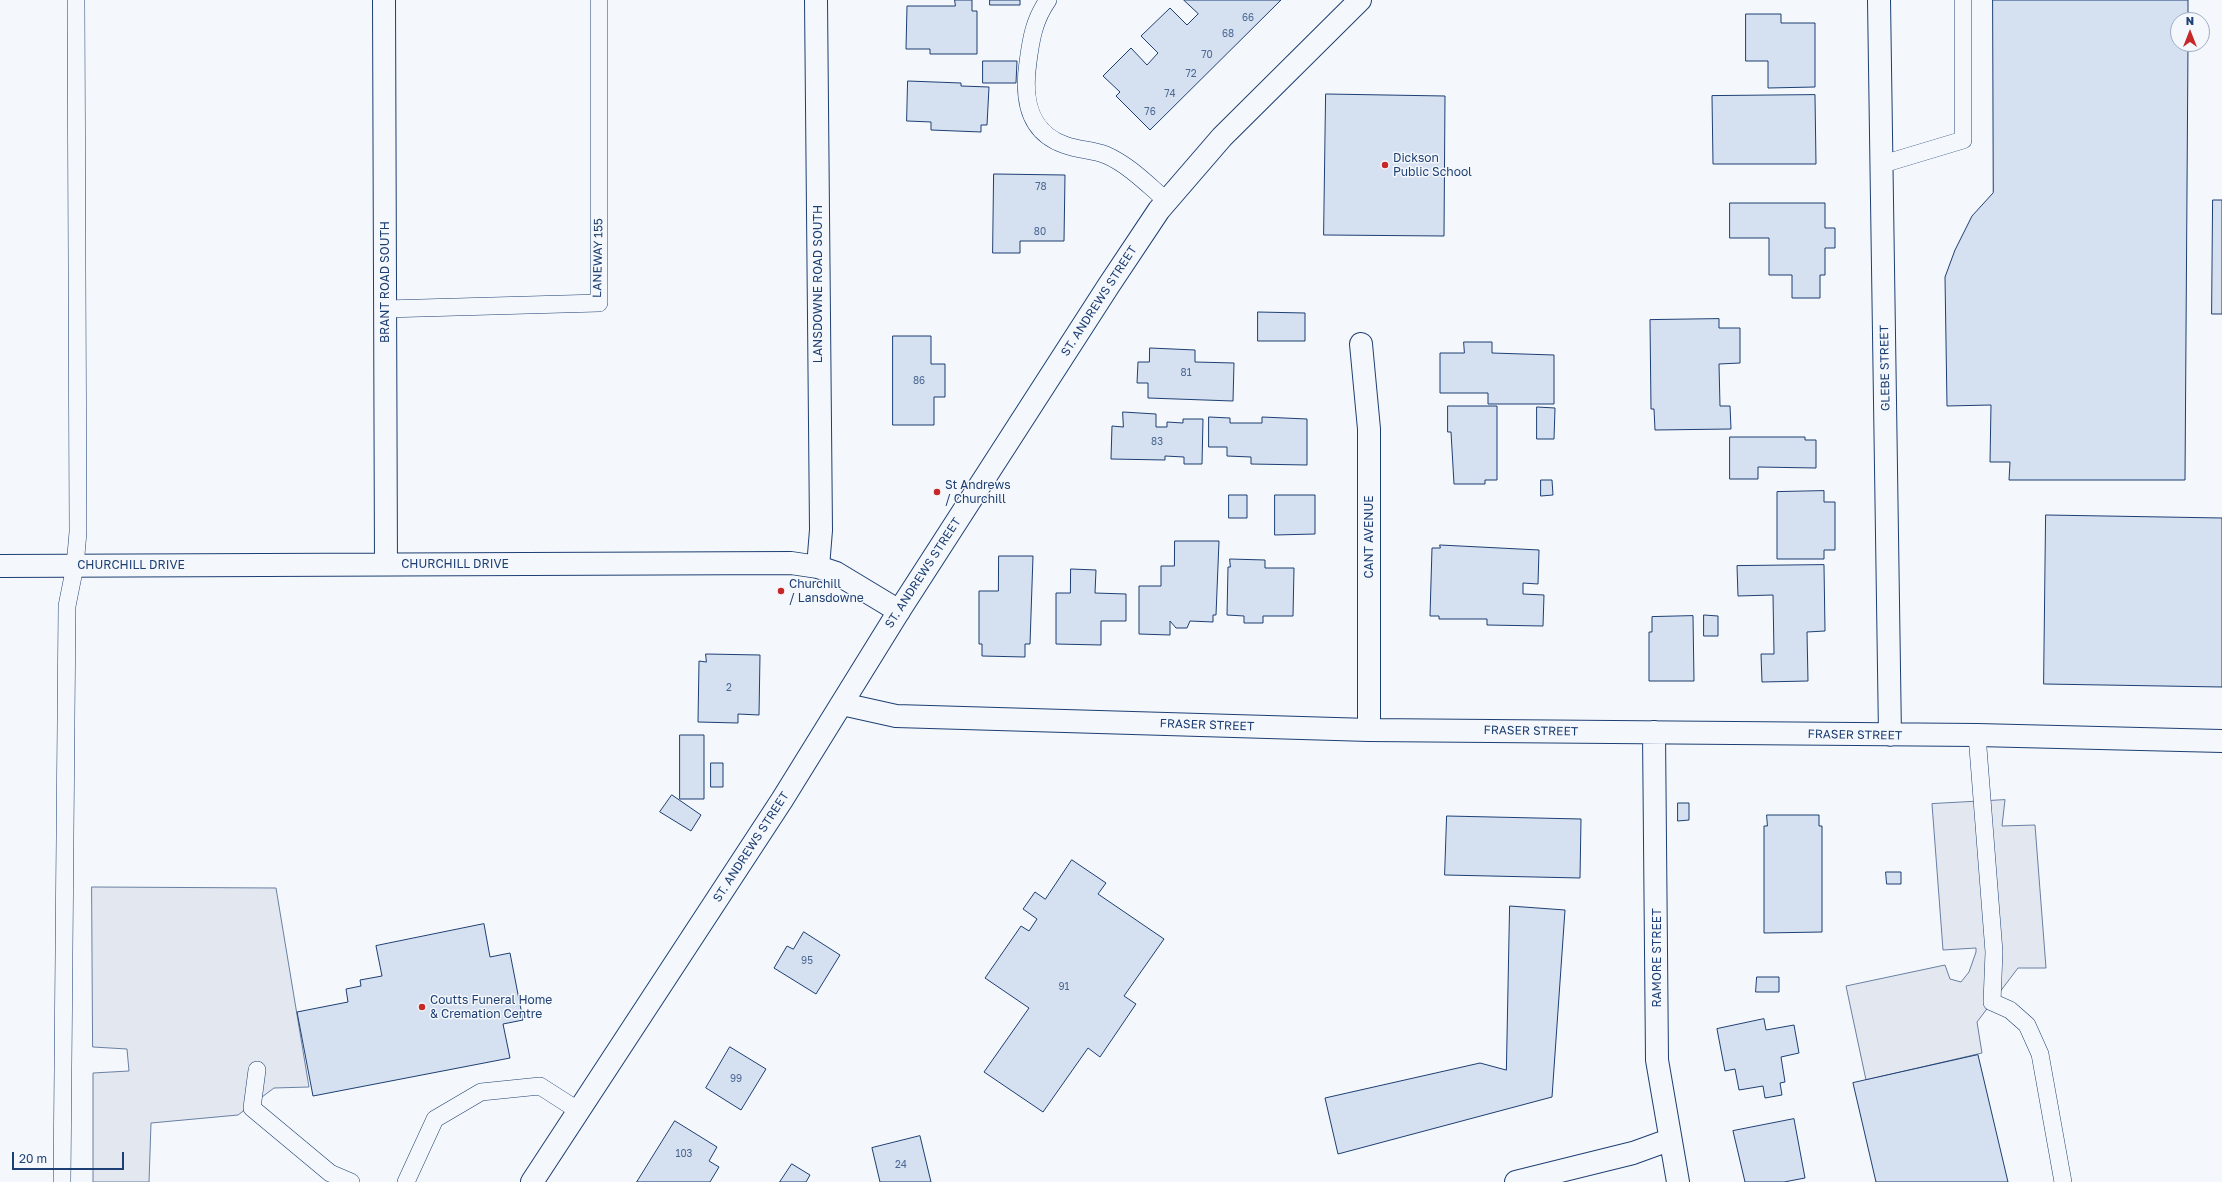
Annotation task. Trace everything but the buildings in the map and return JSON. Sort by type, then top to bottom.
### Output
[{"type":"street","name":"BRANT ROAD SOUTH","points":[[384,0],[386,564]]},
{"type":"street","name":"LANSDOWNE ROAD SOUTH","points":[[816,0],[821,530],[818,567]]},
{"type":"street","name":"ST. ANDREWS STREET","points":[[532,1182],[782,800],[899,611],[1109,284],[1166,201],[1222,137],[1297,65],[1360,0]]},
{"type":"street","name":"GLEBE STREET","points":[[1879,0],[1883,164],[1890,735]]},
{"type":"street","name":"CANT AVENUE","points":[[1361,344],[1370,429],[1369,730]]},
{"type":"street","name":"CHURCHILL DRIVE","points":[[0,566],[386,564],[611,565],[791,563],[818,567],[836,573],[899,611]]},
{"type":"street","name":"FRASER STREET","points":[[842,704],[896,716],[1369,730],[1978,735],[2222,740]]},
{"type":"street","name":"RAMORE STREET","points":[[1654,732],[1657,1060],[1669,1140],[1678,1182]]},
{"type":"street","points":[[1516,1182],[1633,1153],[1669,1140]]},
{"type":"lane","points":[[62,1182],[67,606],[75,566],[78,532],[76,0]]},
{"type":"lane","name":"LANEWAY 155","points":[[385,309],[599,303],[599,0]]},
{"type":"lane","points":[[1048,0],[1035,22],[1025,81],[1025,97],[1033,117],[1039,126],[1055,140],[1065,145],[1107,155],[1125,165],[1166,201]]},
{"type":"lane","points":[[1883,164],[1963,140],[1963,0]]},
{"type":"lane","points":[[1978,735],[1994,952],[1992,1002],[2010,1010],[2027,1025],[2040,1054],[2064,1182]]},
{"type":"lane","points":[[257,1070],[252,1108],[330,1173],[351,1182]]},
{"type":"lane","points":[[406,1182],[435,1119],[481,1092],[540,1086],[579,1112]]},
{"type":"shaded area","points":[[2005,800],[2002,826],[2035,825],[2046,968],[2018,968],[1977,1022],[1982,1053],[1866,1080],[1846,986],[1945,965],[1950,979],[1961,982],[1969,972],[1976,952],[1976,948],[1943,950],[1932,804]]},
{"type":"shaded area","points":[[92,887],[276,888],[309,1087],[274,1088],[238,1115],[151,1123],[149,1182],[93,1182],[93,1073],[129,1071],[127,1049],[93,1047]]},
{"type":"place","name":"Dickson Public School","points":[[1385,165]]},
{"type":"place","name":"St Andrews / Churchill","points":[[937,492]]},
{"type":"place","name":"Churchill / Lansdowne","points":[[781,591]]},
{"type":"place","name":"Coutts Funeral Home & Cremation Centre","points":[[422,1007]]}]
